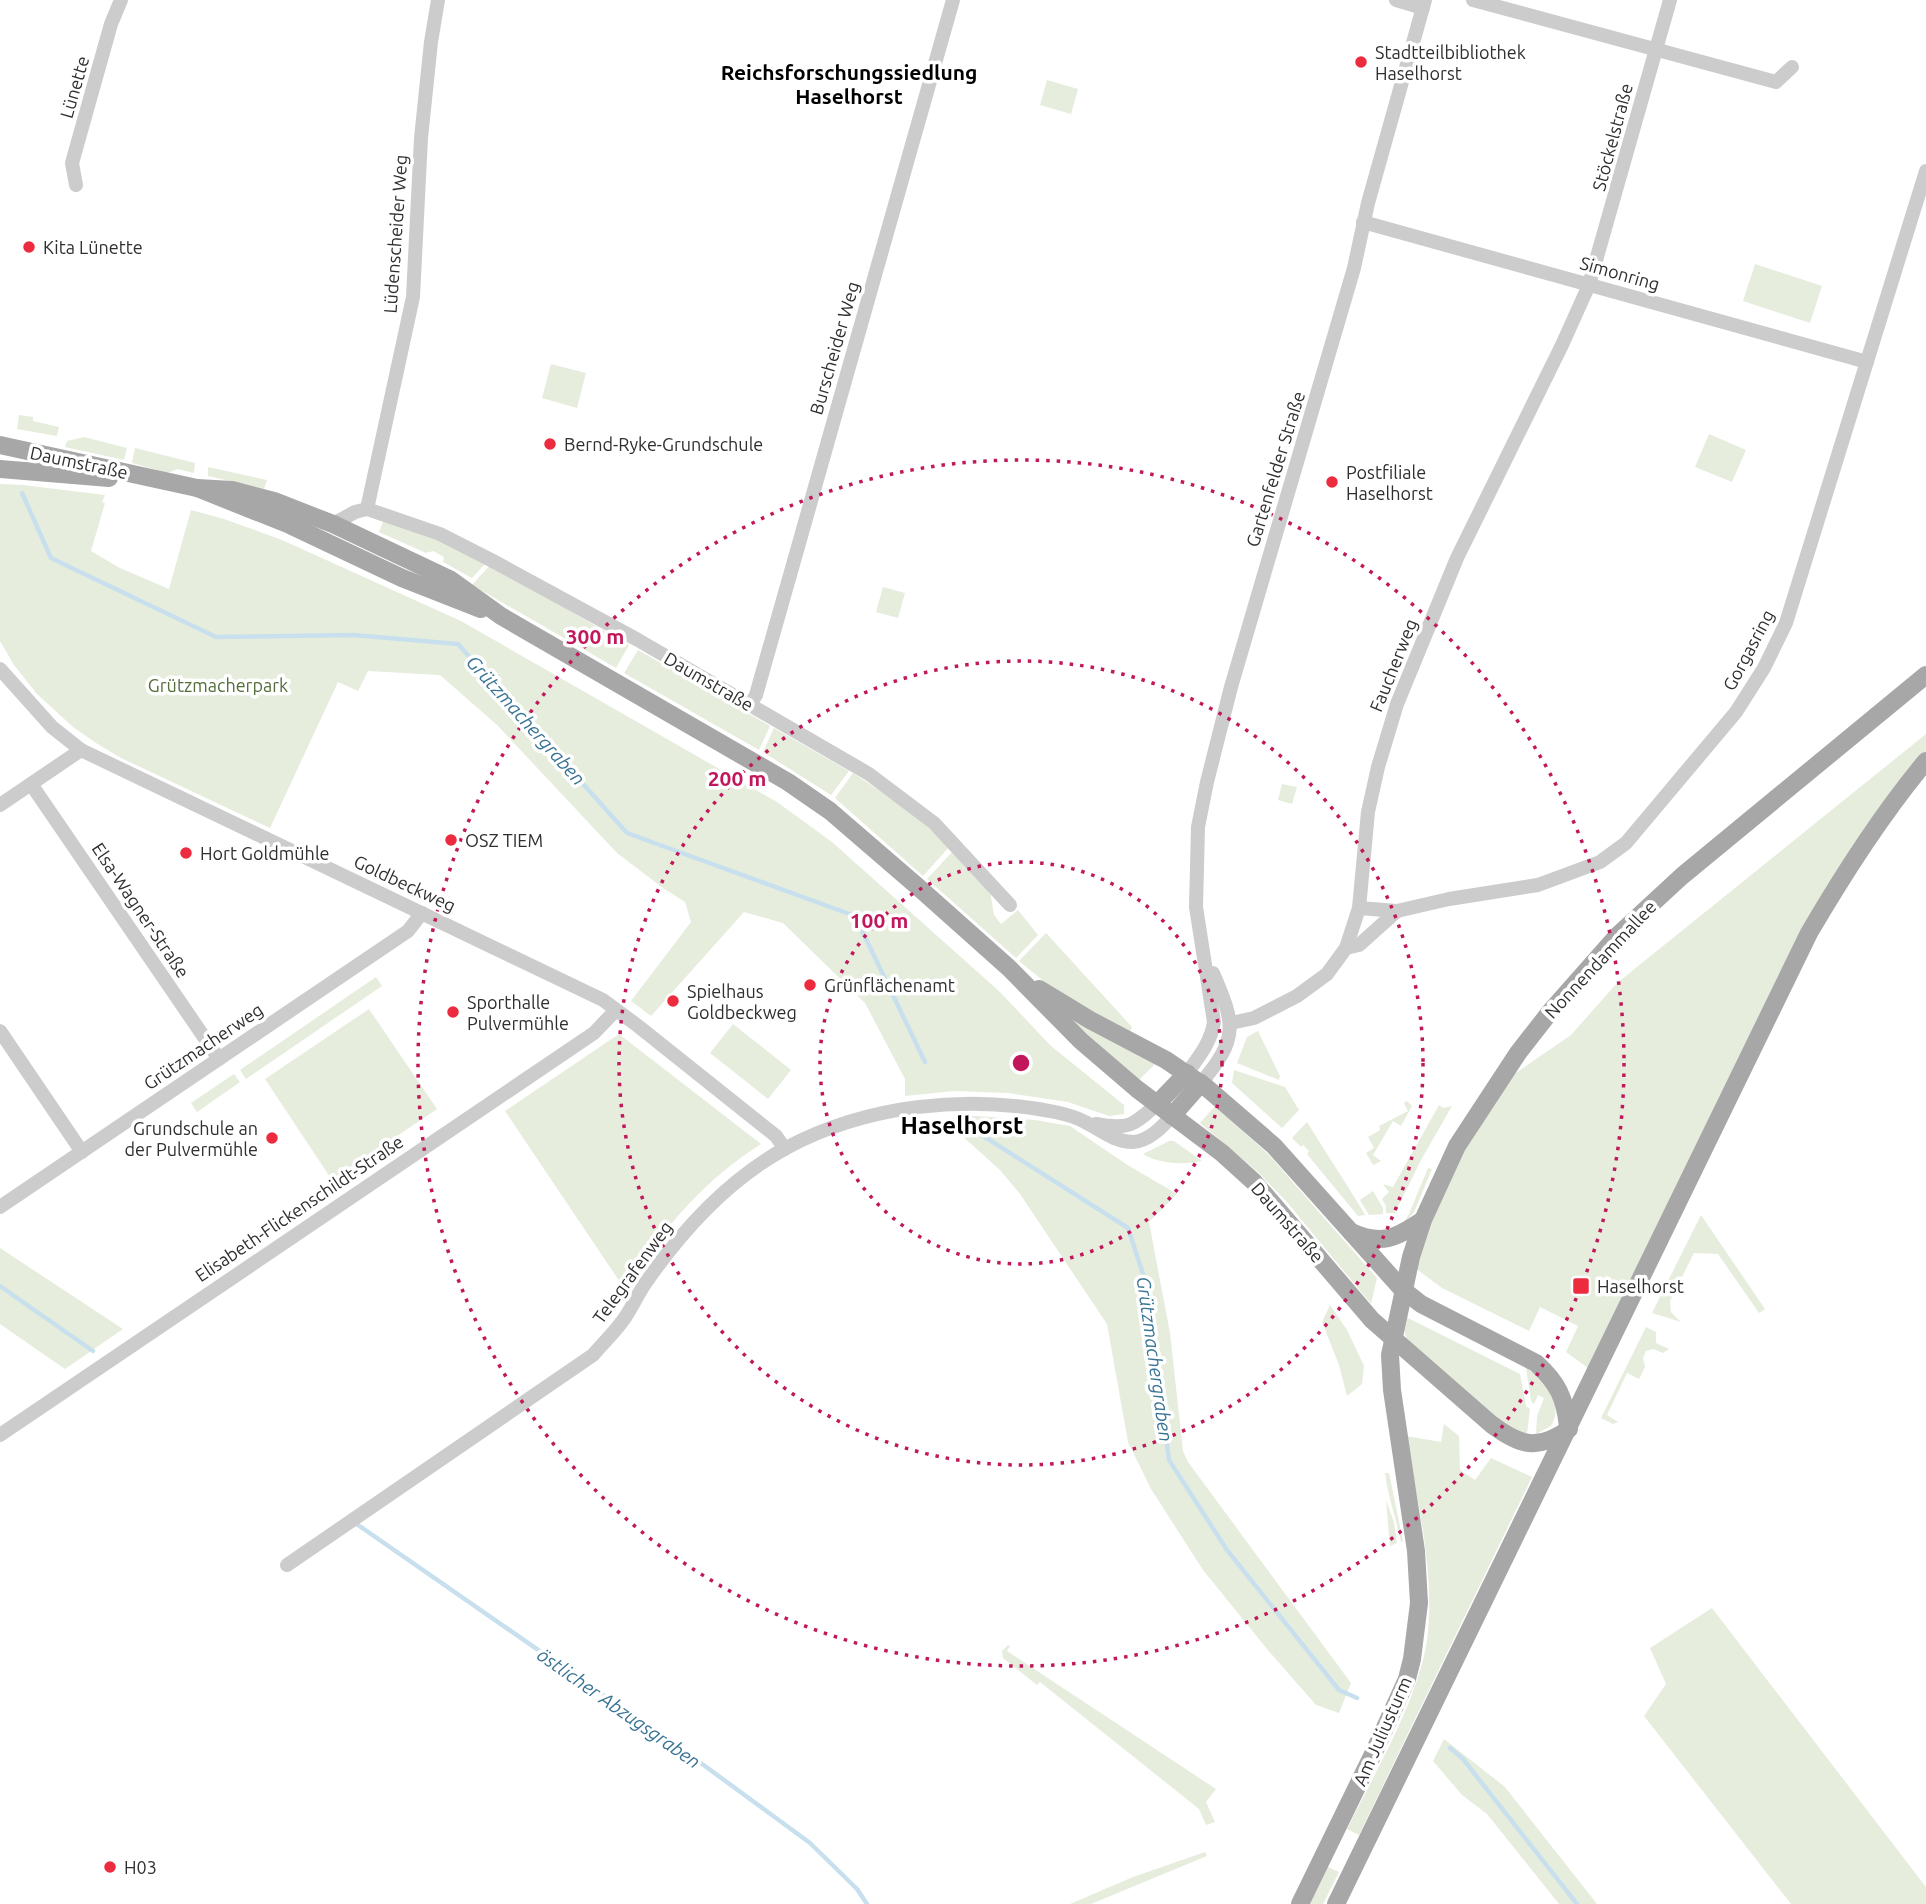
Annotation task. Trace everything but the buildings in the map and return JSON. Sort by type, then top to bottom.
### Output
[{"type":"main road","name":"Daumstraße","points":[[0,445],[197,488],[232,490],[274,501],[333,524],[451,580],[501,616],[788,782],[824,806],[1015,975],[1081,1041],[1172,1116],[1222,1153],[1254,1182],[1352,1298],[1393,1339],[1471,1407],[1511,1438],[1523,1443],[1554,1440],[1569,1429],[1562,1396],[1552,1377],[1536,1363],[1421,1304],[1402,1290],[1274,1146],[1194,1078],[1015,975]]},
{"type":"main road","name":"Daumstraße","points":[[0,469],[158,480]]},
{"type":"main road","name":"Daumstraße","points":[[197,488],[290,525],[402,578],[501,616]]},
{"type":"main road","name":"Nonnendammallee","points":[[1402,1290],[1423,1220],[1457,1146],[1518,1053],[1589,966],[1682,876],[1926,676]]},
{"type":"main road","points":[[1569,1429],[1592,1374],[1809,933],[1876,825],[1926,761]]},
{"type":"main road","points":[[1157,1104],[1194,1078]]},
{"type":"main road","points":[[1172,1116],[1194,1078]]},
{"type":"main road","points":[[1348,1230],[1371,1240],[1386,1239],[1402,1234],[1423,1220]]},
{"type":"main road","name":"Am Juliusturm","points":[[1300,1904],[1407,1679],[1412,1660],[1419,1603],[1416,1552],[1392,1390],[1390,1355],[1402,1290]]},
{"type":"main road","name":"Am Juliusturm","points":[[1336,1904],[1569,1429]]},
{"type":"main road","points":[[1333,1839],[1361,1852]]},
{"type":"street","name":"Lünette","points":[[76,185],[72,163],[111,24],[121,0]]},
{"type":"street","name":"Lüdenscheider Weg","points":[[367,509],[413,297],[421,138],[438,0]]},
{"type":"street","name":"Burscheider Weg","points":[[750,705],[760,681],[953,0]]},
{"type":"street","points":[[1396,0],[1424,4]]},
{"type":"street","points":[[1474,0],[1776,82],[1792,67]]},
{"type":"street","name":"Stöckelstraße","points":[[1589,285],[1670,0]]},
{"type":"street","name":"Gartenfelder Straße","points":[[1194,1078],[1214,1022],[1198,924],[1195,881],[1196,839],[1205,791],[1233,679],[1350,281],[1363,222],[1424,4]]},
{"type":"street","name":"Gorgasring","points":[[1359,908],[1397,911],[1453,898],[1538,885],[1600,862],[1626,843],[1736,712],[1764,668],[1790,612],[1926,171]]},
{"type":"street","name":"Simonring","points":[[1363,222],[1867,362]]},
{"type":"street","name":"Faucherweg","points":[[1231,1023],[1254,1018],[1297,996],[1327,974],[1346,947],[1359,908],[1368,813],[1378,767],[1401,692],[1457,558],[1589,285]]},
{"type":"street","points":[[333,524],[367,509]]},
{"type":"street","name":"Daumstraße","points":[[367,509],[440,534],[491,560],[869,774],[919,811],[955,843],[1010,905]]},
{"type":"street","name":"Goldbeckweg","points":[[0,669],[52,727],[81,750],[583,990],[616,1010],[776,1136],[785,1149]]},
{"type":"street","points":[[0,805],[81,750]]},
{"type":"street","name":"Elsa-Wagner-Straße","points":[[32,784],[219,1059]]},
{"type":"street","name":"Gorgasring","points":[[1346,947],[1359,945],[1397,911]]},
{"type":"street","name":"Grützmacherweg","points":[[0,1207],[408,931],[422,913]]},
{"type":"street","name":"Gartenfelder Straße","points":[[1204,952],[1227,1004],[1231,1023]]},
{"type":"street","name":"Elisabeth-Flickenschildt-Straße","points":[[0,1435],[594,1033],[616,1010]]},
{"type":"street","points":[[1194,1078],[1225,1051],[1231,1023]]},
{"type":"street","points":[[0,1031],[82,1152]]},
{"type":"street","name":"Telegrafenweg","points":[[287,1564],[593,1355],[624,1320],[648,1279],[689,1226],[743,1177],[785,1149],[845,1123],[925,1106],[1002,1105],[1054,1112],[1124,1128],[1132,1126],[1157,1104]]},
{"type":"street","name":"Telegrafenweg","points":[[1084,1121],[1111,1137],[1131,1142],[1150,1136],[1172,1116]]},
{"type":"green space","points":[[1047,80],[1078,89],[1071,114],[1040,105]]},
{"type":"green space","points":[[1755,264],[1822,286],[1810,323],[1743,301]]},
{"type":"green space","points":[[551,364],[586,373],[577,408],[542,398]]},
{"type":"green space","points":[[19,415],[33,417],[33,421],[59,427],[57,436],[17,429]]},
{"type":"green space","points":[[1709,434],[1746,450],[1732,482],[1695,467]]},
{"type":"green space","points":[[84,437],[127,448],[124,460],[65,447],[67,441]]},
{"type":"green space","points":[[135,448],[195,463],[194,473],[177,469],[168,473],[132,463]]},
{"type":"green space","points":[[208,467],[267,480],[264,489],[208,476]]},
{"type":"green space","name":"Grützmacherpark","points":[[0,484],[105,495],[91,551],[120,568],[169,589],[191,510],[282,540],[461,621],[777,802],[832,842],[1000,992],[1051,1046],[1124,1105],[1124,1114],[1109,1116],[1068,1102],[1008,1093],[954,1091],[905,1096],[905,1079],[865,1003],[783,923],[744,912],[651,1016],[631,1001],[691,922],[685,902],[617,853],[497,725],[440,675],[368,671],[358,691],[338,682],[270,828],[121,758],[73,727],[37,694],[14,665],[0,641]]},
{"type":"green space","points":[[384,519],[425,532],[486,563],[472,578],[443,562],[444,557],[433,551],[426,553],[379,532]]},
{"type":"green space","points":[[490,565],[629,645],[616,668],[472,585]]},
{"type":"green space","points":[[883,587],[905,593],[898,618],[876,612]]},
{"type":"green space","points":[[638,650],[770,726],[759,750],[624,673]]},
{"type":"green space","points":[[774,728],[849,771],[831,795],[763,752]]},
{"type":"green space","points":[[1926,734],[1926,751],[1883,806],[1588,1368],[1566,1352],[1578,1326],[1540,1307],[1529,1331],[1442,1288],[1415,1268],[1457,1162],[1507,1079],[1571,1035],[1617,983]]},
{"type":"green space","points":[[853,773],[908,810],[950,846],[923,876],[835,798]]},
{"type":"green space","points":[[1282,784],[1297,787],[1292,804],[1278,800]]},
{"type":"green space","points":[[954,850],[990,891],[994,915],[1001,924],[1018,910],[1038,935],[1016,958],[927,879]]},
{"type":"green space","points":[[1046,933],[1132,1027],[1129,1034],[1046,983],[1019,961]]},
{"type":"green space","points":[[376,977],[382,986],[246,1079],[240,1070]]},
{"type":"green space","points":[[1056,1006],[1156,1063],[1139,1080],[1098,1049]]},
{"type":"green space","points":[[369,1009],[437,1109],[332,1180],[265,1079]]},
{"type":"green space","points":[[733,1024],[791,1070],[768,1099],[710,1053]]},
{"type":"green space","points":[[1258,1031],[1280,1076],[1279,1080],[1237,1063],[1247,1037]]},
{"type":"green space","points":[[619,1034],[761,1144],[701,1191],[669,1227],[624,1288],[505,1111]]},
{"type":"green space","points":[[1234,1070],[1285,1087],[1299,1110],[1282,1128],[1232,1083]]},
{"type":"green space","points":[[234,1074],[240,1082],[197,1112],[191,1103]]},
{"type":"green space","points":[[1407,1101],[1412,1106],[1401,1126],[1393,1121],[1373,1155],[1381,1161],[1373,1165],[1366,1153],[1374,1148],[1368,1137],[1380,1130],[1379,1126],[1408,1111],[1404,1103]]},
{"type":"green space","points":[[1439,1105],[1443,1108],[1452,1106],[1395,1213],[1386,1213],[1382,1199],[1389,1192],[1383,1184],[1393,1187]]},
{"type":"green space","points":[[1215,1106],[1268,1154],[1377,1278],[1371,1304],[1286,1201],[1259,1173],[1200,1123]]},
{"type":"green space","points":[[975,1116],[1035,1120],[1070,1126],[1177,1194],[1149,1222],[1170,1333],[1183,1451],[1188,1462],[1351,1683],[1339,1713],[1316,1705],[1267,1649],[1203,1570],[1151,1489],[1128,1442],[1107,1324],[1020,1194],[1000,1170],[960,1134],[952,1118]]},
{"type":"green space","points":[[1307,1122],[1365,1215],[1358,1216],[1307,1154],[1309,1151],[1292,1138]]},
{"type":"green space","points":[[1174,1141],[1202,1161],[1172,1163],[1143,1154]]},
{"type":"green space","points":[[1428,1168],[1432,1169],[1414,1212],[1402,1226],[1409,1214]]},
{"type":"green space","points":[[1373,1191],[1383,1208],[1383,1214],[1369,1215],[1360,1200]]},
{"type":"green space","points":[[1701,1215],[1765,1309],[1759,1313],[1718,1254],[1694,1253],[1670,1301],[1671,1312],[1681,1322],[1652,1313]]},
{"type":"green space","points":[[0,1248],[123,1329],[65,1369],[0,1324]]},
{"type":"green space","points":[[1330,1305],[1347,1330],[1364,1366],[1362,1384],[1347,1396],[1339,1365],[1322,1322]]},
{"type":"green space","points":[[1404,1316],[1520,1374],[1526,1406],[1530,1409],[1527,1434],[1507,1428],[1407,1341],[1403,1326]]},
{"type":"green space","points":[[1646,1327],[1656,1332],[1656,1343],[1669,1349],[1663,1353],[1653,1349],[1646,1351],[1643,1358],[1645,1367],[1639,1379],[1627,1373],[1607,1415],[1618,1422],[1613,1424],[1601,1418]]},
{"type":"green space","points":[[1526,1367],[1540,1378],[1551,1392],[1556,1409],[1551,1426],[1536,1434],[1537,1416],[1544,1398],[1538,1395],[1534,1404],[1531,1401]]},
{"type":"green space","points":[[1444,1424],[1459,1436],[1460,1470],[1475,1480],[1491,1458],[1532,1477],[1359,1835],[1347,1829],[1407,1707],[1424,1656],[1428,1632],[1427,1559],[1406,1436],[1441,1442]]},
{"type":"green space","points":[[1385,1473],[1389,1473],[1403,1541],[1401,1542],[1388,1491]]},
{"type":"green space","points":[[1386,1500],[1394,1522],[1397,1543],[1390,1546]]},
{"type":"green space","points":[[1712,1608],[1926,1887],[1926,1904],[1791,1904],[1644,1716],[1666,1684],[1650,1648]]},
{"type":"green space","points":[[1010,1646],[1007,1651],[1216,1789],[1206,1802],[1215,1822],[1206,1825],[1199,1809],[1040,1682],[1037,1685],[1003,1658],[1002,1651]]},
{"type":"green space","points":[[1444,1739],[1505,1787],[1597,1904],[1559,1904],[1487,1814],[1462,1795],[1433,1761]]},
{"type":"green space","points":[[1205,1852],[1207,1856],[1091,1904],[1070,1904],[1133,1877]]},
{"type":"green space","points":[[1328,1867],[1339,1872],[1323,1904],[1310,1904]]},
{"type":"waterway","name":"Grützmachergraben","points":[[22,493],[51,558],[216,637],[353,635],[458,644],[627,833],[855,916],[925,1062]]},
{"type":"waterway","name":"Grützmachergraben","points":[[969,1127],[1128,1228],[1147,1286],[1169,1460],[1227,1550],[1339,1690],[1357,1698]]},
{"type":"waterway","name":"östlicher Abzugsgraben","points":[[0,1286],[93,1351]]},
{"type":"waterway","name":"östlicher Abzugsgraben","points":[[358,1525],[694,1758],[810,1843],[857,1889],[867,1904]]},
{"type":"waterway","name":"Grützmachergraben","points":[[1450,1748],[1463,1759],[1577,1904]]},
{"type":"place","name":"Stadtteilbibliothek Haselhorst","points":[[1361,62]]},
{"type":"place","name":"Kita Lünette","points":[[29,247]]},
{"type":"place","name":"Bernd-Ryke-Grundschule","points":[[550,444]]},
{"type":"place","name":"Postfiliale Haselhorst","points":[[1332,482]]},
{"type":"place","name":"OSZ TIEM","points":[[451,840]]},
{"type":"place","name":"Hort Goldmühle","points":[[186,853]]},
{"type":"place","name":"Grünflächenamt","points":[[810,985]]},
{"type":"place","name":"Spielhaus Goldbeckweg","points":[[673,1001]]},
{"type":"place","name":"Sporthalle Pulvermühle","points":[[453,1012]]},
{"type":"place","name":"Grundschule an der Pulvermühle","points":[[272,1138]]},
{"type":"place","name":"Haselhorst","points":[[1581,1286]]},
{"type":"place","name":"H03","points":[[110,1867]]},
{"type":"district","name":"Reichsforschungssiedlung Haselhorst","points":[[849,84]]},
{"type":"district","name":"Haselhorst","points":[[962,1125]]}]
